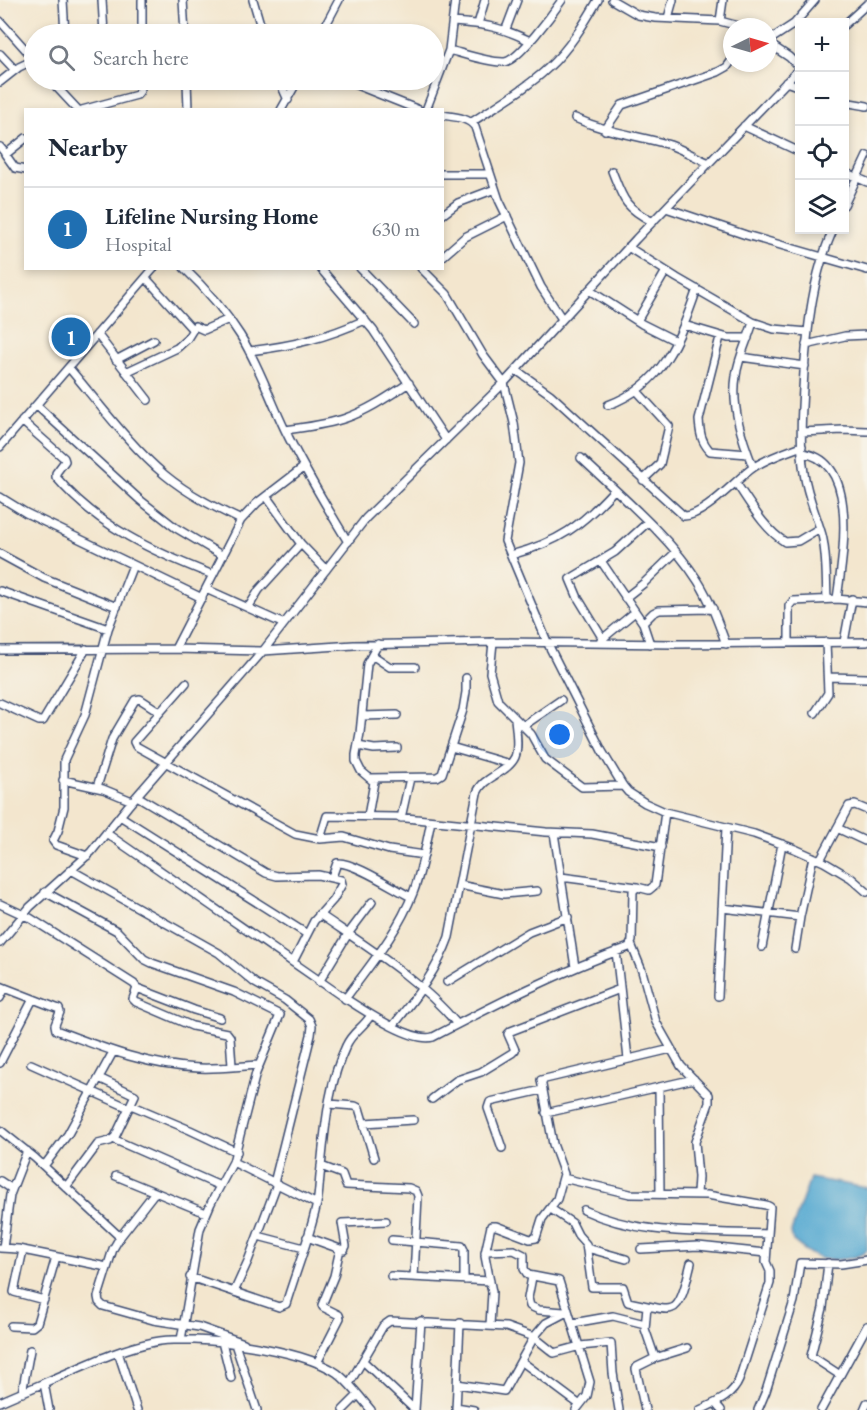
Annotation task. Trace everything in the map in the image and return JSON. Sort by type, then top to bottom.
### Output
[{"type":"street","points":[[63,0],[64,24]]},
{"type":"street","points":[[102,0],[103,24]]},
{"type":"street","points":[[142,0],[142,24]]},
{"type":"street","points":[[183,0],[184,24]]},
{"type":"street","points":[[254,0],[260,24]]},
{"type":"street","points":[[326,24],[339,0]]},
{"type":"street","points":[[444,63],[449,50],[455,0]]},
{"type":"street","points":[[478,24],[485,0]]},
{"type":"street","points":[[506,29],[517,0]]},
{"type":"street","points":[[449,50],[505,62],[510,60],[530,41],[562,0]]},
{"type":"street","points":[[444,115],[472,122],[528,84],[548,68],[583,25],[598,0]]},
{"type":"street","points":[[612,0],[638,15],[723,22]]},
{"type":"street","points":[[668,18],[673,0]]},
{"type":"street","points":[[720,21],[723,0]]},
{"type":"street","points":[[777,36],[794,24],[814,0]]},
{"type":"street","points":[[849,21],[867,4]]},
{"type":"street","points":[[861,10],[867,16]]},
{"type":"street","points":[[0,21],[24,50]]},
{"type":"street","points":[[453,22],[506,29],[530,41]]},
{"type":"street","points":[[777,48],[795,63]]},
{"type":"street","points":[[0,54],[15,70]]},
{"type":"street","points":[[0,81],[24,66]]},
{"type":"street","points":[[605,130],[622,105],[723,70]]},
{"type":"street","points":[[0,943],[23,914],[45,892],[87,856],[263,651],[366,518],[504,383],[652,222],[796,72]]},
{"type":"street","points":[[786,82],[795,85]]},
{"type":"street","points":[[60,90],[78,108]]},
{"type":"street","points":[[88,108],[137,95],[140,90]]},
{"type":"street","points":[[188,90],[188,108]]},
{"type":"street","points":[[284,90],[288,100]]},
{"type":"street","points":[[282,108],[293,90]]},
{"type":"street","points":[[369,90],[414,108]]},
{"type":"street","points":[[427,108],[434,90]]},
{"type":"street","points":[[849,103],[867,106]]},
{"type":"street","points":[[575,118],[605,130],[670,146],[709,163]]},
{"type":"street","points":[[472,122],[495,189],[507,216],[541,287],[562,320]]},
{"type":"street","points":[[744,126],[795,150]]},
{"type":"street","points":[[24,139],[2,151],[15,168],[24,170]]},
{"type":"street","points":[[849,194],[867,156]]},
{"type":"street","points":[[612,171],[627,204],[634,212],[652,222]]},
{"type":"street","points":[[444,174],[490,174]]},
{"type":"street","points":[[849,174],[867,182]]},
{"type":"street","points":[[444,214],[466,200],[495,189]]},
{"type":"street","points":[[666,208],[746,235],[867,270]]},
{"type":"street","points":[[444,255],[465,237],[507,216]]},
{"type":"street","points":[[827,599],[825,555],[820,528],[808,496],[802,432],[811,302],[831,234]]},
{"type":"street","points":[[628,248],[753,322],[774,329],[808,332]]},
{"type":"street","points":[[0,447],[152,270]]},
{"type":"street","points":[[186,270],[198,281],[228,319],[249,351],[304,467],[348,542]]},
{"type":"street","points":[[322,270],[365,320],[446,440]]},
{"type":"street","points":[[362,270],[414,324]]},
{"type":"street","points":[[427,270],[447,294],[483,355],[504,383],[514,423],[519,463],[505,541],[548,644],[602,751],[623,786],[645,803],[665,812],[726,827],[782,844],[817,858],[851,878],[867,892]]},
{"type":"street","points":[[638,321],[666,271]]},
{"type":"street","points":[[146,278],[192,329]]},
{"type":"street","points":[[608,405],[626,399],[650,381],[668,357],[684,325],[697,289]]},
{"type":"street","points":[[589,290],[638,321],[676,341]]},
{"type":"street","points":[[126,372],[177,348],[196,326],[201,330],[206,330],[228,319]]},
{"type":"street","points":[[249,351],[329,336],[365,320]]},
{"type":"street","points":[[753,322],[736,375],[736,409],[753,467]]},
{"type":"street","points":[[684,325],[720,337],[748,338]]},
{"type":"street","points":[[97,334],[148,400]]},
{"type":"street","points":[[807,345],[846,336],[867,335]]},
{"type":"street","points":[[720,337],[699,420],[703,443],[710,451],[748,454]]},
{"type":"street","points":[[116,360],[154,340]]},
{"type":"street","points":[[741,357],[805,366]]},
{"type":"street","points":[[69,368],[164,474],[193,496],[242,520]]},
{"type":"street","points":[[516,370],[550,394],[643,480],[687,516],[736,483],[753,467],[802,449],[821,459],[829,468],[840,490],[845,530],[837,599]]},
{"type":"street","points":[[285,430],[321,425],[347,417],[379,402],[409,383]]},
{"type":"street","points":[[637,391],[669,426],[660,464],[643,480]]},
{"type":"street","points":[[36,405],[140,500],[176,528],[223,555]]},
{"type":"street","points":[[22,421],[64,458],[56,477],[83,506],[135,541],[213,575]]},
{"type":"street","points":[[802,432],[843,430],[867,432]]},
{"type":"street","points":[[581,458],[676,552],[698,580],[713,609],[726,644]]},
{"type":"street","points":[[175,649],[242,520],[266,496],[304,467]]},
{"type":"street","points":[[736,483],[778,538],[785,542],[798,541],[820,528]]},
{"type":"street","points":[[511,555],[543,545],[565,534],[584,521],[614,490]]},
{"type":"street","points":[[266,496],[301,544],[326,570]]},
{"type":"street","points":[[0,497],[26,513],[202,598]]},
{"type":"street","points":[[600,641],[570,581],[574,575],[615,552],[647,522]]},
{"type":"street","points":[[248,608],[259,590],[301,544]]},
{"type":"street","points":[[626,598],[644,584],[676,552]]},
{"type":"street","points":[[0,554],[44,578],[117,607]]},
{"type":"street","points":[[601,561],[643,623],[650,644]]},
{"type":"street","points":[[87,856],[54,843],[64,807],[64,760],[85,715],[108,629],[133,566]]},
{"type":"street","points":[[206,589],[284,624]]},
{"type":"street","points":[[0,591],[108,629]]},
{"type":"street","points":[[789,643],[790,603],[806,599],[852,599],[867,602]]},
{"type":"street","points":[[844,642],[852,599]]},
{"type":"street","points":[[643,623],[659,610],[713,609]]},
{"type":"street","points":[[600,641],[635,612]]},
{"type":"street","points":[[0,650],[263,651],[378,644],[493,642],[548,644],[600,641],[650,644],[867,642]]},
{"type":"street","points":[[493,642],[490,660],[492,686],[501,706],[531,734],[545,759],[578,786],[623,786]]},
{"type":"street","points":[[815,713],[827,696],[826,642]]},
{"type":"street","points":[[368,816],[375,784],[361,771],[356,760],[366,671],[378,644]]},
{"type":"street","points":[[0,703],[43,721],[86,649]]},
{"type":"street","points":[[372,655],[390,667],[415,667]]},
{"type":"street","points":[[828,677],[867,678]]},
{"type":"street","points":[[369,778],[439,777],[444,771],[465,700],[466,678]]},
{"type":"street","points":[[186,683],[134,743],[136,746],[295,834],[320,838],[344,837],[401,853],[424,855]]},
{"type":"street","points":[[97,787],[106,753],[135,700],[140,699],[160,712]]},
{"type":"street","points":[[523,726],[561,700]]},
{"type":"street","points":[[362,716],[397,715]]},
{"type":"street","points":[[393,1026],[422,989],[442,956],[449,937],[479,787],[510,764],[516,751],[516,719]]},
{"type":"street","points":[[358,746],[374,749],[397,748]]},
{"type":"street","points":[[451,747],[510,764]]},
{"type":"street","points":[[401,818],[410,778]]},
{"type":"street","points":[[63,780],[135,798],[266,873],[277,876],[303,874],[341,880],[342,884],[333,900],[319,914],[293,962]]},
{"type":"street","points":[[795,949],[800,918],[817,858],[849,806],[867,810]]},
{"type":"street","points":[[561,877],[650,890],[655,885],[665,812]]},
{"type":"street","points":[[120,816],[307,934]]},
{"type":"street","points":[[320,838],[327,816],[368,816],[554,833],[592,834],[661,847]]},
{"type":"street","points":[[345,999],[393,932],[411,897],[424,855],[431,821]]},
{"type":"street","points":[[718,996],[726,827]]},
{"type":"street","points":[[837,828],[867,842]]},
{"type":"street","points":[[106,833],[319,982],[371,1015],[415,1037],[433,1037],[575,967],[631,944]]},
{"type":"street","points":[[554,833],[575,967]]},
{"type":"street","points":[[762,947],[782,844]]},
{"type":"street","points":[[332,877],[337,863],[343,863],[411,897]]},
{"type":"street","points":[[71,870],[219,953],[255,983],[296,1008],[311,1022],[311,1035],[276,1184],[258,1236],[234,1292]]},
{"type":"street","points":[[459,885],[504,894],[537,891]]},
{"type":"street","points":[[637,887],[632,896],[631,944],[642,970],[652,1014],[681,1066],[706,1090],[710,1098],[695,1142],[697,1194]]},
{"type":"street","points":[[45,892],[117,931],[144,959],[214,984],[279,1014],[280,1020],[259,1065],[237,1152],[200,1229],[181,1340]]},
{"type":"street","points":[[319,982],[348,934],[372,902]]},
{"type":"street","points":[[0,904],[23,914],[91,955],[137,988],[220,1018]]},
{"type":"street","points":[[722,908],[800,918]]},
{"type":"street","points":[[319,914],[378,954],[422,989],[457,1024]]},
{"type":"street","points":[[447,982],[529,932],[568,917]]},
{"type":"street","points":[[616,951],[628,1059]]},
{"type":"street","points":[[0,998],[2,987],[59,1009],[56,1029],[113,1052],[141,1060],[198,1068],[259,1065]]},
{"type":"street","points":[[137,988],[133,999],[136,1002],[192,1026],[229,1035],[232,1066]]},
{"type":"street","points":[[432,1099],[457,1080],[481,1072],[513,1053],[515,1050],[508,1034],[511,1031],[620,989]]},
{"type":"street","points":[[0,1063],[33,999]]},
{"type":"street","points":[[190,1277],[279,1307],[284,1306],[317,1204],[332,1089],[346,1046],[357,1029],[365,1026],[371,1015]]},
{"type":"street","points":[[490,1324],[492,1302],[485,1253],[491,1226],[533,1239],[542,1220],[557,1199],[563,1178],[563,1169],[553,1144],[546,1113],[541,1083],[543,1079],[671,1049]]},
{"type":"street","points":[[44,1166],[68,1134],[113,1052]]},
{"type":"street","points":[[31,1064],[91,1092],[190,1130],[237,1152]]},
{"type":"street","points":[[99,1078],[133,1092],[135,1095],[113,1139]]},
{"type":"street","points":[[546,1113],[694,1079]]},
{"type":"street","points":[[659,1087],[660,1194]]},
{"type":"street","points":[[502,1148],[488,1108],[490,1102],[542,1090]]},
{"type":"street","points":[[329,1104],[357,1106],[374,1158]]},
{"type":"street","points":[[364,1123],[413,1120]]},
{"type":"street","points":[[0,1130],[44,1166],[120,1237]]},
{"type":"street","points":[[66,1187],[98,1144],[113,1139],[220,1186]]},
{"type":"street","points":[[27,1151],[12,1189],[1,1248],[23,1250],[107,1267]]},
{"type":"street","points":[[233,1162],[317,1204]]},
{"type":"street","points":[[321,1166],[342,1174],[346,1185],[409,1188],[416,1191],[418,1196],[414,1277]]},
{"type":"street","points":[[116,1176],[206,1213]]},
{"type":"street","points":[[563,1178],[630,1194],[697,1194],[769,1206],[771,1210],[766,1264],[770,1271],[770,1283],[739,1380],[730,1392],[700,1410]]},
{"type":"street","points":[[0,1181],[12,1189]]},
{"type":"street","points":[[155,1192],[120,1237],[107,1267],[98,1297],[99,1302],[103,1306],[141,1318],[217,1332],[252,1346],[317,1363],[335,1372],[349,1384],[371,1410]]},
{"type":"street","points":[[551,1209],[575,1225],[578,1235],[587,1248],[592,1287],[622,1287],[628,1302],[669,1309],[676,1306],[682,1298],[691,1263]]},
{"type":"street","points":[[584,1210],[619,1224],[649,1229],[768,1234]]},
{"type":"street","points":[[307,1237],[344,1250],[346,1246],[343,1222],[386,1221]]},
{"type":"street","points":[[258,1236],[303,1248]]},
{"type":"street","points":[[392,1240],[462,1246],[464,1280]]},
{"type":"street","points":[[642,1249],[698,1246],[766,1253]]},
{"type":"street","points":[[587,1248],[626,1259]]},
{"type":"street","points":[[317,1363],[340,1320],[339,1315],[322,1305],[334,1276],[340,1249]]},
{"type":"street","points":[[23,1250],[14,1292],[44,1300]]},
{"type":"street","points":[[485,1253],[488,1250],[522,1252],[525,1257],[525,1273],[531,1277],[559,1281],[590,1382],[587,1396],[578,1408],[521,1361]]},
{"type":"street","points":[[11,1326],[29,1328],[35,1326],[56,1257]]},
{"type":"street","points":[[758,1410],[794,1301],[799,1265],[803,1262],[867,1260]]},
{"type":"street","points":[[828,1263],[823,1308],[811,1356],[840,1375]]},
{"type":"street","points":[[391,1276],[490,1281]]},
{"type":"street","points":[[531,1277],[528,1302],[534,1309],[568,1312]]},
{"type":"street","points":[[648,1306],[645,1324],[655,1358]]},
{"type":"street","points":[[543,1311],[546,1323]]},
{"type":"street","points":[[457,1384],[502,1392],[534,1337],[546,1323],[568,1312]]},
{"type":"street","points":[[573,1323],[613,1316],[645,1324]]},
{"type":"street","points":[[349,1384],[386,1323],[396,1319],[490,1324],[534,1337],[554,1353],[580,1346],[612,1344],[613,1373],[619,1410]]},
{"type":"street","points":[[415,1410],[421,1321]]},
{"type":"street","points":[[460,1323],[456,1408],[474,1410]]},
{"type":"street","points":[[820,1410],[867,1326]]},
{"type":"street","points":[[0,1402],[102,1357],[156,1342],[181,1340],[252,1346]]},
{"type":"street","points":[[222,1342],[231,1378]]},
{"type":"street","points":[[235,1344],[257,1410]]},
{"type":"street","points":[[645,1410],[636,1370],[638,1366],[687,1348]]},
{"type":"street","points":[[22,1393],[30,1350]]},
{"type":"street","points":[[118,1352],[137,1410]]},
{"type":"street","points":[[363,1361],[415,1410]]},
{"type":"street","points":[[44,1383],[49,1410]]},
{"type":"street","points":[[343,1410],[358,1395]]},
{"type":"street","points":[[715,1402],[721,1410]]},
{"type":"street","points":[[864,1410],[867,1403]]},
{"type":"water","points":[[810,1178],[867,1188],[867,1250],[863,1253],[843,1259],[822,1259],[810,1254],[793,1241],[791,1232]]},
{"type":"place","name":"Lifeline Nursing Home","points":[[71,337]]}]
